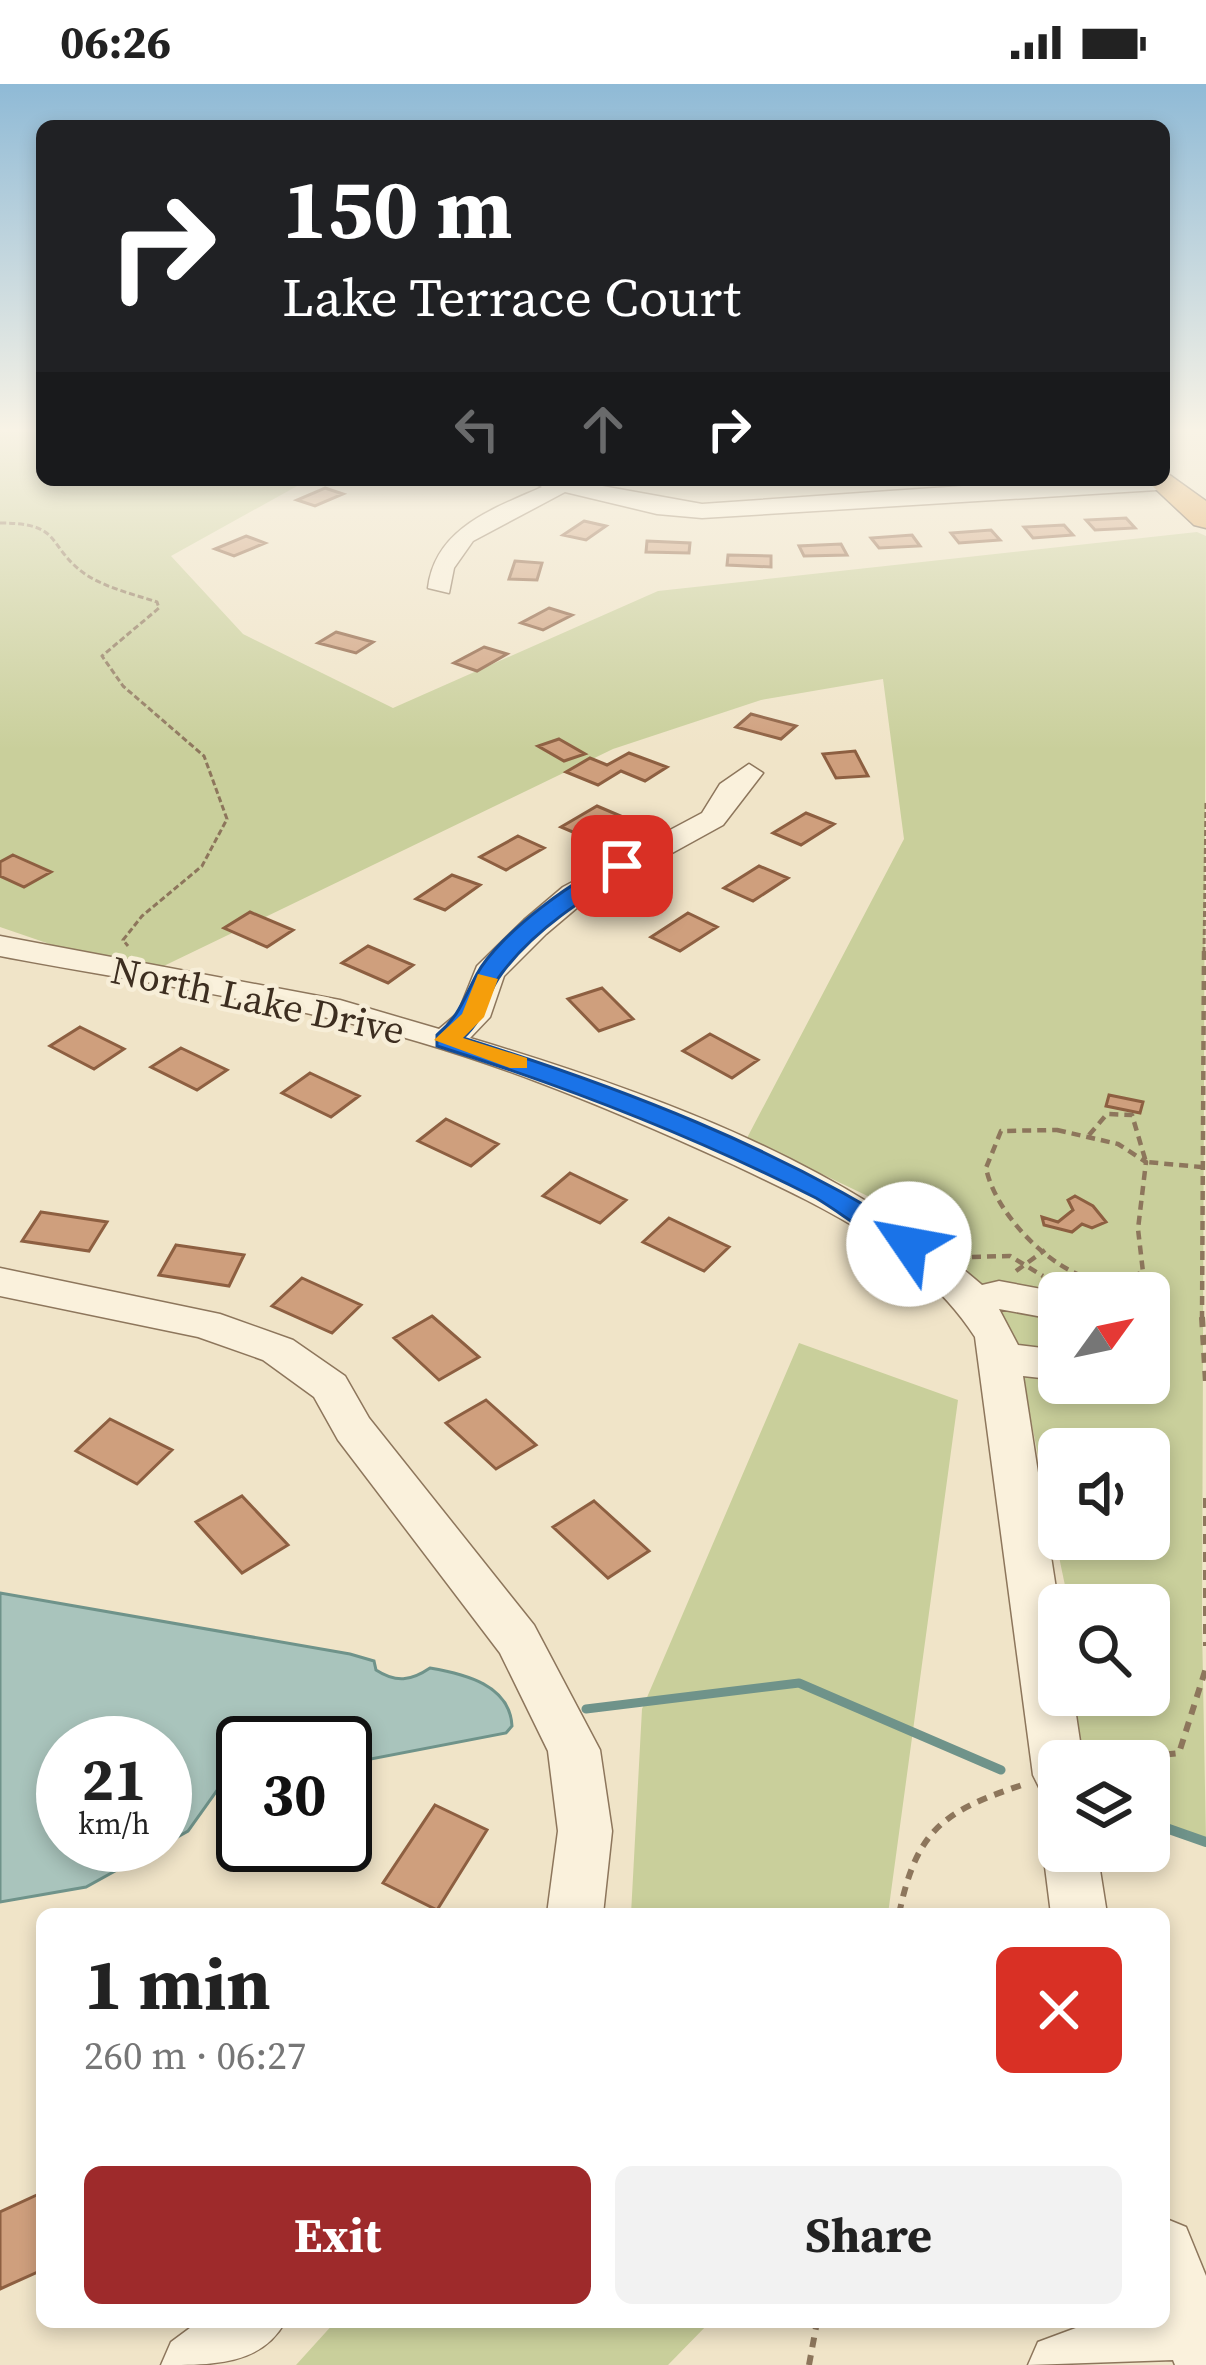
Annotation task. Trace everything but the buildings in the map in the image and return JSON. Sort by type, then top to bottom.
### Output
[{"type":"street","points":[[440,588],[439,565],[464,537]]},
{"type":"street","points":[[446,1040],[472,1017],[489,973],[535,926],[574,894],[713,819],[730,790],[749,773]]},
{"type":"street","name":"North Lake Drive","points":[[0,946],[340,1010],[594,1087],[742,1150],[839,1199],[909,1244],[973,1301],[996,1336],[1054,1740]]},
{"type":"street","points":[[0,1282],[205,1324],[278,1350],[330,1387],[353,1430],[517,1639],[574,1750],[585,1832],[576,1908]]},
{"type":"street","points":[[973,1301],[1038,1290]]},
{"type":"street","points":[[999,1358],[1038,1362]]},
{"type":"street","points":[[1073,1872],[1078,1908]]},
{"type":"street","points":[[1061,2365],[1199,2341],[1170,2265]]},
{"type":"street","points":[[194,2365],[245,2328]]},
{"type":"path","points":[[1206,802],[1201,1167],[1206,1384]]},
{"type":"path","points":[[1089,1136],[1106,1112],[1119,1108],[1132,1114],[1146,1162],[1138,1228],[1143,1272]]},
{"type":"path","points":[[1056,1272],[1045,1250],[997,1198],[987,1176],[992,1142],[1010,1130],[1089,1136],[1124,1143],[1146,1162],[1201,1167]]},
{"type":"path","points":[[1010,1275],[1045,1250]]},
{"type":"path","points":[[962,1260],[996,1253],[1028,1262],[1038,1273]]},
{"type":"path","points":[[1206,1498],[1206,1646]]},
{"type":"path","points":[[1170,1755],[1179,1754],[1206,1668]]},
{"type":"path","points":[[900,1908],[907,1867],[923,1834],[954,1807],[1038,1781]]},
{"type":"path","points":[[809,2365],[817,2328]]},
{"type":"green space","points":[[0,537],[204,537],[171,556],[243,634],[393,708],[658,591],[1147,537],[1206,537],[1202,1626],[1206,1842],[1170,1829],[1170,1740],[1070,1740],[1071,1716],[1170,1716],[1170,1584],[1065,1584],[1060,1560],[1170,1560],[1170,1428],[1038,1428],[1038,1455],[1024,1387],[963,1261],[878,1201],[747,1138],[904,839],[883,679],[761,700],[613,749],[143,976],[0,927]]},
{"type":"green space","points":[[799,1343],[958,1400],[889,1908],[631,1908],[642,1709]]},
{"type":"green space","points":[[330,2328],[704,2328],[668,2365],[296,2365]]},
{"type":"water","points":[[0,1593],[350,1654],[374,1661],[376,1670],[397,1679],[430,1668],[457,1674],[494,1691],[509,1712],[512,1726],[506,1733],[372,1759],[372,1716],[216,1716],[216,1792],[192,1825],[192,1716],[36,1716],[36,1872],[113,1872],[86,1887],[0,1902]]},
{"type":"waterway","points":[[586,1709],[799,1683],[1001,1770]]},
{"type":"waterway","points":[[1170,1829],[1206,1842]]},
{"type":"slow traffic","points":[[487,979],[472,1017],[446,1040],[519,1063]]},
{"type":"route","points":[[622,866],[574,894],[535,926],[489,973],[472,1017],[446,1040],[594,1087],[742,1150],[839,1199],[909,1244]]}]
